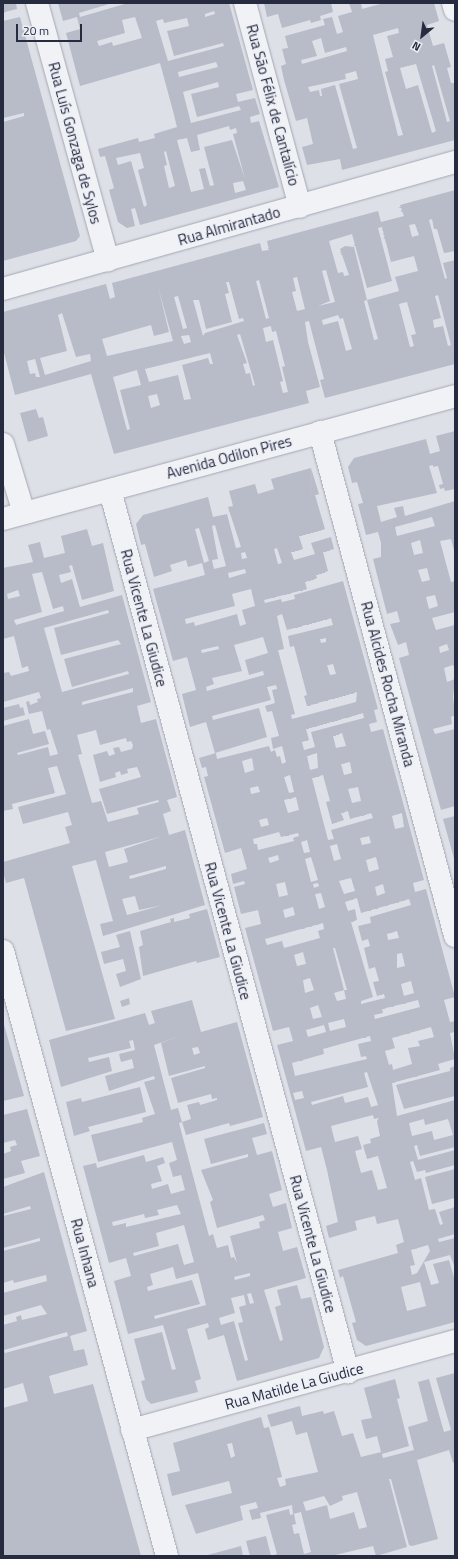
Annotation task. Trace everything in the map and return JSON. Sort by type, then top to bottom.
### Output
[{"type":"street","name":"Rua Luís Gonzaga de Sylos","points":[[37,3],[108,260]]},
{"type":"street","name":"Rua São Félix de Cantalício","points":[[245,3],[300,207]]},
{"type":"street","points":[[453,3],[455,10]]},
{"type":"street","name":"Rua Almirantado","points":[[3,289],[300,207],[455,162]]},
{"type":"street","name":"Avenida Odilon Pires","points":[[3,519],[455,396]]},
{"type":"street","name":"Rua Alcides Rocha Miranda","points":[[320,432],[455,936]]},
{"type":"street","points":[[3,444],[24,513]]},
{"type":"street","name":"Rua Vicente La Giudice","points":[[110,490],[348,1372]]},
{"type":"street","name":"Rua Inhana","points":[[3,951],[167,1556]]},
{"type":"street","name":"Rua Matilde La Giudice","points":[[132,1430],[348,1372],[455,1341]]},
{"type":"building","points":[[3,3],[16,3],[17,9],[5,12],[3,15]]},
{"type":"building","points":[[58,3],[112,3],[79,13],[80,17],[128,3],[229,3],[253,90],[236,94],[238,102],[255,98],[260,114],[250,117],[251,123],[259,121],[279,187],[140,225],[135,208],[131,209],[135,226],[127,228],[118,222],[109,190],[114,188],[105,156],[100,157],[98,149],[138,138],[139,142],[155,138],[154,134],[177,127],[160,63],[80,86],[66,33],[80,29],[77,17],[63,21]],"holes":[[[214,11],[215,14],[205,17],[205,14]],[[135,17],[142,38],[113,46],[112,42],[99,46],[97,41],[125,33],[122,20]],[[187,18],[189,26],[167,31],[174,56],[223,43],[224,46],[168,61],[156,21],[163,19],[164,23]],[[216,62],[218,67],[179,77],[178,72]],[[218,82],[219,87],[191,94],[197,117],[239,106],[241,110],[191,123],[183,92]],[[229,126],[230,130],[236,128],[237,133],[233,134],[245,179],[232,140],[204,147],[214,185],[210,186],[205,168],[199,169],[204,189],[191,192],[177,140],[187,138],[191,152],[200,150],[197,135]],[[166,151],[175,186],[169,188],[164,166],[167,165],[164,152]],[[140,153],[144,168],[138,170],[147,205],[144,207],[131,161],[118,165],[116,158]],[[243,181],[246,190],[235,193],[233,183]]]},
{"type":"building","points":[[264,3],[331,3],[333,12],[320,16],[321,20],[311,23],[310,20],[282,28],[278,14],[267,17]]},
{"type":"building","points":[[349,3],[361,3],[362,9],[384,3],[434,3],[439,21],[427,25],[433,46],[444,43],[451,67],[447,68],[451,83],[455,83],[455,140],[342,170],[340,159],[307,165],[302,147],[313,144],[307,118],[296,121],[284,80],[281,66],[286,64],[282,49],[288,48],[285,36],[325,25],[323,19],[332,17],[337,34],[343,32],[338,16],[352,12]],"holes":[[[398,28],[399,33],[387,36],[393,57],[385,59],[388,71],[385,72],[403,135],[398,136],[373,35]],[[321,38],[325,53],[346,47],[347,51],[302,64],[301,60],[317,56],[312,41]],[[416,64],[436,131],[432,133],[418,85],[406,89],[400,68]],[[434,65],[450,121],[447,122],[432,66]],[[356,71],[358,79],[339,84],[357,148],[353,149],[335,85],[321,89],[322,96],[320,96],[319,90],[310,92],[308,87],[346,79],[345,74]]]},
{"type":"building","points":[[20,17],[80,236],[76,241],[3,261],[3,122],[24,116],[24,113],[3,118],[3,21]]},
{"type":"building","points":[[455,190],[455,251],[444,253],[437,229],[434,229],[432,219],[429,220],[445,279],[447,278],[443,263],[455,260],[455,364],[325,398],[320,380],[324,379],[309,321],[305,322],[308,342],[320,387],[306,391],[309,403],[114,454],[91,374],[15,395],[3,349],[3,312],[106,284],[110,299],[115,297],[112,283],[260,243],[262,251],[269,250],[267,241],[378,211],[381,222],[404,216],[400,205]],"holes":[[[415,224],[419,235],[412,237],[409,225]],[[382,227],[391,262],[414,256],[418,271],[395,277],[399,291],[367,300],[354,247],[345,246],[340,249],[349,275],[344,276],[343,272],[338,273],[329,241],[352,234],[367,288],[392,281],[378,228]],[[326,270],[335,302],[318,306],[330,301],[322,271]],[[297,277],[305,309],[297,311],[292,292],[296,291],[293,278]],[[259,280],[269,318],[266,319],[256,281]],[[226,282],[229,282],[239,319],[243,318],[244,321],[205,333],[203,336],[193,300],[199,300],[206,329],[232,322],[225,294],[229,293]],[[158,287],[173,341],[107,356],[102,339],[151,325],[154,336],[169,332]],[[438,295],[451,345],[448,346],[443,326],[434,328],[433,320],[441,318],[435,296]],[[178,296],[187,328],[183,329],[174,297]],[[367,300],[378,339],[374,340],[364,301]],[[407,302],[416,334],[411,335],[414,346],[410,347],[399,304]],[[62,313],[76,357],[90,354],[91,361],[45,375],[40,358],[67,351],[58,315]],[[338,315],[340,319],[343,318],[352,349],[346,351],[338,321],[323,325],[322,320]],[[271,326],[272,332],[276,331],[285,366],[282,367],[288,392],[283,393],[280,382],[283,381],[273,340],[266,342],[263,328]],[[240,334],[255,385],[253,386],[250,373],[246,374],[243,364],[247,363],[237,335]],[[189,335],[191,342],[184,344],[181,336]],[[210,353],[213,364],[210,364],[208,358],[182,365],[191,399],[184,400],[178,375],[149,382],[145,369]],[[35,359],[40,377],[36,377],[35,373],[30,374],[27,361]],[[137,370],[141,385],[120,390],[130,429],[127,430],[113,377]],[[157,394],[160,405],[151,408],[148,396]]]},
{"type":"building","points":[[36,409],[39,418],[43,417],[48,436],[28,442],[20,413]]},
{"type":"building","points":[[455,431],[455,489],[445,491],[444,488],[440,489],[439,485],[443,484],[438,466],[433,467],[433,465],[429,466],[437,493],[377,506],[381,522],[397,517],[394,508],[403,506],[405,516],[455,501],[455,554],[451,539],[440,541],[451,582],[455,581],[455,612],[432,618],[436,630],[455,625],[455,669],[453,665],[444,668],[447,682],[455,679],[453,697],[455,715],[451,717],[452,724],[433,729],[435,734],[455,729],[455,806],[441,810],[399,658],[409,655],[406,642],[398,645],[390,624],[400,622],[397,611],[387,614],[373,559],[381,557],[381,543],[378,532],[366,535],[358,504],[363,503],[357,482],[352,483],[348,467],[354,458],[426,439],[430,454],[440,451],[436,436]],"holes":[[[432,517],[435,526],[397,536],[395,527]],[[420,540],[423,553],[414,555],[411,543]],[[427,568],[430,580],[422,582],[418,570]],[[435,595],[438,606],[429,609],[426,597]],[[447,644],[449,650],[440,653],[439,647]]]},
{"type":"building","points":[[311,468],[319,494],[315,495],[325,529],[299,536],[303,549],[291,552],[294,560],[315,554],[311,543],[331,537],[334,549],[323,552],[328,571],[316,575],[317,578],[305,582],[307,589],[264,600],[265,603],[281,599],[282,602],[295,599],[294,595],[343,581],[378,709],[374,710],[377,722],[369,724],[371,732],[383,729],[424,880],[413,883],[415,892],[426,889],[455,997],[444,1000],[450,1022],[455,1021],[455,1032],[450,1033],[455,1059],[438,1064],[440,1070],[392,1083],[397,1116],[455,1100],[455,1147],[420,1156],[417,1145],[414,1146],[418,1160],[455,1150],[455,1165],[426,1173],[425,1170],[417,1172],[413,1161],[410,1162],[415,1180],[421,1178],[429,1210],[435,1209],[440,1225],[443,1224],[439,1212],[455,1207],[455,1234],[438,1239],[439,1242],[455,1238],[455,1268],[450,1255],[424,1262],[431,1285],[439,1283],[433,1264],[449,1260],[455,1281],[455,1322],[366,1346],[357,1340],[352,1323],[356,1322],[343,1276],[340,1278],[338,1270],[398,1253],[396,1245],[404,1242],[398,1219],[377,1224],[375,1216],[355,1221],[357,1230],[329,1238],[326,1226],[338,1222],[321,1147],[306,1151],[277,1045],[293,1041],[289,1027],[273,1031],[245,928],[261,924],[258,910],[241,914],[234,887],[245,884],[244,881],[233,884],[231,874],[247,869],[241,848],[225,853],[204,777],[208,776],[206,767],[202,768],[199,758],[216,753],[217,759],[269,746],[271,752],[275,750],[277,757],[280,756],[282,764],[286,762],[282,746],[273,749],[271,738],[279,736],[272,711],[267,712],[265,706],[275,703],[272,690],[277,689],[276,685],[267,687],[271,700],[212,716],[213,720],[259,708],[267,737],[215,753],[206,722],[190,727],[182,694],[196,690],[187,657],[173,661],[153,589],[205,575],[202,563],[188,567],[186,560],[170,565],[172,571],[154,577],[145,544],[141,545],[136,524],[143,515],[208,497],[213,517],[227,514],[236,548],[241,547],[228,507],[233,506],[229,491],[255,484],[258,494],[274,489],[271,479]],"holes":[[[215,525],[226,566],[214,569],[212,560],[218,559],[212,526]],[[199,528],[209,561],[204,563],[195,529]],[[277,548],[282,563],[278,564],[274,549]],[[245,552],[247,558],[242,559],[241,553]],[[245,569],[246,573],[229,578],[228,573]],[[251,589],[255,606],[242,610],[246,624],[240,626],[237,614],[195,626],[194,622],[186,624],[185,619],[235,606],[232,594]],[[282,614],[287,630],[331,618],[333,625],[288,636],[290,647],[294,646],[307,695],[304,696],[307,706],[357,692],[356,702],[292,719],[291,715],[295,714],[278,650],[284,649],[277,616]],[[263,637],[268,653],[245,660],[249,675],[263,671],[264,675],[207,691],[206,687],[214,684],[212,678],[242,671],[234,645]],[[326,638],[326,642],[321,643],[320,639]],[[218,646],[219,649],[202,653],[201,650]],[[333,664],[336,674],[330,675],[327,665]],[[363,713],[364,718],[311,732],[315,747],[304,750],[302,742],[309,740],[306,729]],[[342,733],[346,746],[336,748],[333,736]],[[317,753],[318,768],[310,770],[307,756]],[[252,758],[254,770],[245,773],[242,761]],[[350,762],[352,773],[344,775],[341,764]],[[290,775],[294,792],[289,793],[284,777]],[[323,775],[330,801],[326,802],[332,824],[344,820],[341,813],[348,811],[350,819],[371,813],[373,818],[331,830],[334,839],[328,840],[312,778]],[[258,786],[260,792],[251,794],[250,788]],[[358,787],[361,801],[352,803],[348,789]],[[296,797],[299,810],[288,813],[284,800]],[[402,813],[404,827],[395,829],[392,816]],[[267,818],[269,825],[261,827],[259,820]],[[279,832],[281,837],[298,833],[299,836],[293,838],[294,841],[258,850],[257,844],[254,844],[253,839]],[[369,836],[371,843],[362,845],[360,838]],[[307,840],[310,852],[304,853],[301,842]],[[337,844],[341,859],[334,861],[330,846]],[[278,855],[279,860],[270,863],[268,858]],[[311,857],[318,880],[311,882],[305,859]],[[376,857],[379,869],[369,872],[366,860]],[[351,878],[355,891],[344,894],[339,881]],[[285,882],[288,895],[279,897],[276,884]],[[318,883],[319,886],[314,888],[313,884]],[[383,884],[385,893],[377,896],[375,887]],[[321,893],[325,907],[319,909],[315,894]],[[357,898],[361,913],[409,899],[411,905],[370,917],[371,923],[358,926],[362,941],[368,939],[370,946],[364,948],[369,969],[375,967],[379,981],[373,982],[377,996],[384,994],[385,998],[361,1004],[361,1001],[373,997],[351,922],[357,920],[355,909],[348,911],[345,902]],[[293,907],[295,915],[285,918],[283,910]],[[323,923],[324,929],[318,931],[320,938],[284,948],[282,941],[267,945],[265,939]],[[397,931],[399,938],[388,940],[387,934]],[[333,948],[335,948],[347,990],[344,990]],[[303,952],[306,964],[297,966],[294,955]],[[402,953],[405,966],[397,968],[397,954]],[[310,978],[314,990],[305,993],[303,980]],[[411,981],[414,993],[404,996],[401,984]],[[344,990],[346,999],[337,1001],[334,993]],[[418,1000],[420,1007],[375,1019],[374,1015],[383,1013],[382,1009]],[[318,1005],[322,1017],[313,1019],[310,1008]],[[344,1019],[346,1027],[330,1031],[328,1023]],[[324,1025],[326,1032],[308,1037],[306,1030]],[[431,1027],[434,1037],[418,1041],[420,1046],[408,1048],[412,1064],[393,1070],[392,1064],[389,1065],[385,1051],[395,1048],[392,1038]],[[370,1036],[371,1041],[358,1044],[361,1057],[366,1056],[367,1059],[295,1076],[292,1063],[324,1054],[323,1049]],[[367,1072],[378,1105],[371,1107],[368,1097],[345,1103],[343,1096],[312,1105],[311,1102],[368,1087],[364,1073]],[[302,1091],[304,1098],[295,1100],[293,1093]],[[373,1115],[374,1119],[379,1118],[377,1121],[380,1136],[370,1139],[371,1143],[363,1145],[367,1159],[378,1156],[387,1188],[378,1190],[372,1170],[361,1173],[355,1151],[362,1149],[358,1136],[335,1142],[331,1126]],[[424,1119],[425,1125],[448,1119],[453,1135],[434,1140],[432,1131],[412,1136],[409,1123]],[[428,1245],[430,1251],[417,1273],[412,1275],[410,1266],[415,1265],[411,1250]],[[420,1282],[426,1306],[407,1311],[401,1287]]]},
{"type":"building","points":[[87,529],[92,546],[103,543],[114,591],[82,600],[72,565],[69,566],[71,572],[59,575],[61,583],[72,579],[80,607],[122,595],[151,702],[137,706],[141,723],[156,719],[177,797],[167,800],[171,811],[163,814],[169,835],[185,830],[205,905],[103,936],[100,924],[113,921],[96,860],[72,866],[115,1019],[66,1031],[24,878],[6,883],[3,872],[3,862],[70,843],[65,827],[72,825],[68,812],[23,824],[18,807],[66,794],[57,766],[48,768],[55,793],[12,804],[13,809],[3,811],[3,726],[29,719],[33,734],[45,731],[49,744],[17,753],[18,755],[48,747],[50,756],[58,754],[50,729],[47,730],[42,711],[29,714],[26,702],[29,701],[30,705],[38,702],[37,699],[41,698],[39,692],[3,702],[3,673],[9,672],[11,676],[29,671],[28,666],[22,668],[14,636],[3,639],[3,568],[33,562],[28,545],[40,542],[44,558],[65,553],[61,536]],"holes":[[[42,572],[53,609],[63,606],[64,611],[16,625],[14,620],[42,612],[32,574]],[[18,590],[20,596],[8,599],[7,594]],[[108,610],[109,613],[54,628],[61,655],[118,640],[121,644],[64,659],[72,687],[128,671],[129,674],[62,692],[44,628]],[[133,688],[133,692],[82,705],[82,702]],[[96,730],[100,745],[126,738],[127,742],[131,741],[133,745],[132,749],[121,752],[119,747],[113,748],[115,754],[109,756],[107,751],[93,755],[100,782],[116,777],[115,773],[120,771],[121,775],[128,773],[127,769],[137,767],[141,777],[99,789],[107,814],[158,800],[159,802],[137,808],[139,814],[108,822],[101,801],[92,803],[78,755],[82,754],[77,735]],[[163,836],[124,849],[128,862],[109,867],[105,852]],[[166,866],[166,869],[130,879],[129,876]],[[135,896],[139,910],[163,905],[127,915],[122,899]]]},
{"type":"building","points":[[19,704],[20,708],[23,707],[25,715],[3,721],[3,708]]},
{"type":"building","points":[[455,816],[455,862],[443,819]]},
{"type":"building","points":[[207,909],[220,957],[197,963],[196,961],[143,976],[139,947],[143,945],[140,931],[171,922],[170,919],[174,918],[174,922],[190,918],[189,914]]},
{"type":"building","points":[[130,931],[141,979],[120,987],[116,974],[126,971],[123,959],[104,964],[101,952],[120,947],[116,935]]},
{"type":"building","points":[[129,998],[130,1004],[122,1007],[120,1001]]},
{"type":"building","points":[[192,1000],[201,1032],[237,1022],[263,1117],[230,1126],[229,1123],[186,1135],[182,1122],[179,1123],[209,1236],[213,1234],[217,1248],[228,1245],[231,1258],[234,1257],[237,1263],[230,1236],[260,1228],[259,1222],[265,1220],[263,1215],[217,1228],[210,1202],[213,1200],[201,1170],[248,1157],[248,1154],[211,1164],[204,1139],[264,1123],[267,1134],[252,1138],[257,1155],[272,1151],[282,1190],[269,1194],[273,1207],[286,1203],[292,1228],[278,1232],[283,1251],[297,1247],[306,1278],[264,1290],[280,1341],[283,1340],[275,1307],[281,1305],[277,1290],[297,1285],[301,1299],[311,1297],[324,1347],[319,1358],[237,1381],[224,1335],[208,1340],[205,1329],[209,1327],[208,1323],[187,1329],[201,1379],[195,1381],[198,1392],[151,1404],[146,1399],[141,1381],[145,1380],[134,1339],[162,1332],[172,1370],[176,1369],[163,1325],[128,1334],[114,1281],[131,1276],[126,1258],[109,1263],[83,1166],[96,1163],[97,1168],[144,1155],[146,1162],[163,1157],[165,1163],[157,1166],[162,1181],[151,1184],[152,1189],[168,1184],[171,1194],[185,1190],[181,1175],[173,1177],[169,1163],[177,1160],[172,1142],[98,1162],[91,1135],[143,1122],[142,1118],[155,1114],[144,1082],[155,1079],[154,1076],[109,1091],[105,1076],[134,1068],[132,1059],[121,1062],[119,1054],[135,1050],[133,1040],[129,1041],[131,1048],[88,1058],[89,1062],[109,1057],[112,1071],[61,1087],[49,1040],[145,1013],[149,1025],[155,1023],[151,1011]],"holes":[[[183,1035],[161,1043],[169,1076],[205,1066],[205,1068],[171,1078],[178,1103],[211,1094],[212,1099],[217,1098],[217,1100],[200,1105],[199,1102],[187,1105],[191,1119],[182,1122],[178,1108],[171,1110],[154,1045]],[[198,1047],[200,1053],[194,1055],[192,1048]],[[177,1205],[181,1214],[126,1227],[126,1223],[113,1226],[112,1222],[144,1214],[145,1218],[159,1215],[157,1210]],[[184,1225],[194,1262],[184,1265],[178,1244],[134,1256],[133,1253],[159,1246],[156,1233]],[[173,1267],[176,1279],[198,1273],[206,1305],[155,1319],[154,1316],[200,1304],[192,1280],[148,1291],[147,1287],[153,1285],[150,1274]],[[250,1273],[250,1276],[235,1280],[234,1277]],[[251,1293],[254,1303],[250,1304],[247,1294]],[[244,1295],[246,1305],[239,1307],[243,1322],[238,1323],[248,1360],[245,1361],[234,1321],[221,1325],[219,1318],[235,1313],[231,1298]]]},
{"type":"building","points":[[3,1021],[24,1096],[3,1101]]},
{"type":"building","points":[[455,1066],[455,1096],[404,1109],[396,1085],[450,1071],[450,1068]]},
{"type":"building","points":[[140,1087],[146,1112],[88,1127],[90,1131],[74,1136],[66,1102],[81,1098],[82,1102]]},
{"type":"building","points":[[27,1109],[40,1156],[21,1161],[25,1173],[3,1179],[3,1154],[11,1151],[10,1147],[17,1145],[15,1140],[3,1143],[3,1115]]},
{"type":"building","points":[[455,1169],[455,1198],[432,1204],[425,1177]]},
{"type":"building","points":[[44,1172],[87,1331],[70,1336],[74,1351],[84,1349],[88,1365],[49,1376],[54,1394],[93,1384],[141,1556],[3,1556],[3,1408],[28,1401],[23,1383],[3,1389],[3,1325],[17,1321],[16,1317],[21,1315],[22,1320],[47,1314],[41,1305],[3,1316],[3,1293],[47,1281],[46,1275],[14,1283],[13,1280],[3,1283],[3,1251],[40,1241],[40,1238],[3,1248],[3,1216],[31,1209],[30,1206],[3,1214],[3,1187]],"holes":[[[67,1332],[68,1336],[5,1353],[4,1350]]]},
{"type":"building","points":[[455,1373],[455,1462],[453,1463],[449,1450],[417,1460],[438,1539],[412,1546],[409,1545],[391,1479],[389,1479],[407,1547],[376,1556],[373,1546],[331,1556],[272,1556],[277,1554],[266,1515],[289,1509],[290,1515],[294,1514],[296,1524],[292,1525],[294,1534],[299,1533],[304,1554],[311,1552],[301,1512],[293,1514],[292,1505],[260,1513],[261,1518],[252,1520],[249,1510],[258,1508],[256,1502],[240,1506],[243,1520],[196,1534],[185,1505],[232,1493],[229,1481],[172,1496],[167,1474],[180,1471],[173,1443],[261,1417],[264,1428],[269,1427],[282,1477],[277,1478],[280,1487],[286,1485],[285,1479],[318,1472],[307,1432],[296,1435],[292,1421],[271,1427],[267,1415],[300,1406],[302,1416],[323,1411],[324,1414],[334,1411],[342,1436],[353,1433],[361,1457],[381,1452],[377,1436],[366,1439],[361,1420],[372,1418],[364,1388],[395,1379],[400,1398],[397,1399],[409,1446],[382,1454],[383,1458],[414,1450],[408,1427],[428,1421],[418,1382],[429,1379],[444,1432],[451,1430],[436,1378]],"holes":[[[232,1443],[235,1456],[231,1458],[227,1444]],[[357,1492],[367,1527],[359,1529],[354,1512],[330,1519],[327,1505],[306,1511],[303,1502],[324,1496],[330,1506],[343,1500],[342,1496]]]},
{"type":"building","points":[[266,1536],[271,1556],[250,1556],[246,1541]]},
{"type":"building","points":[[241,1546],[243,1556],[204,1556]]}]
